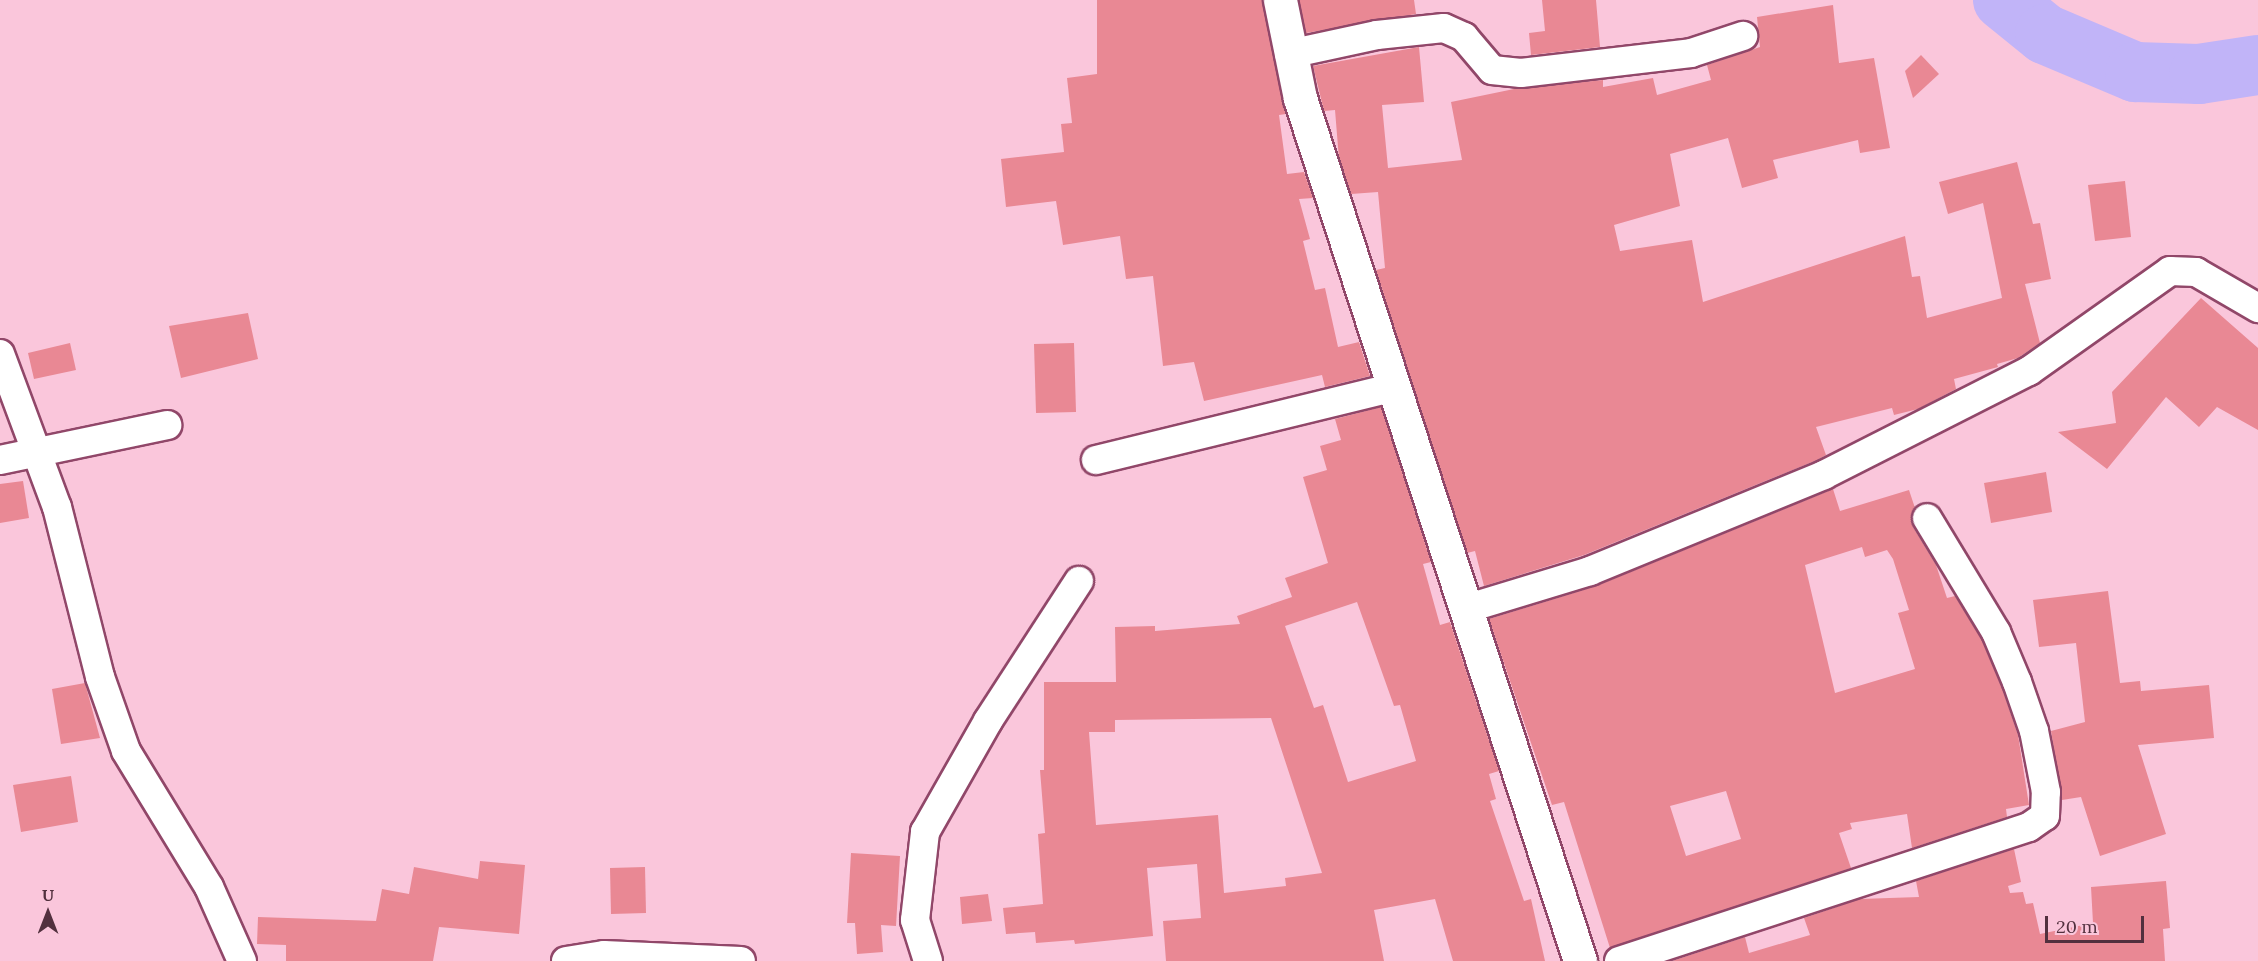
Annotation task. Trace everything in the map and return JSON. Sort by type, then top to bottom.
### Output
[{"type":"street","points":[[1280,0],[1289,54],[1391,388],[1580,961]]},
{"type":"street","points":[[1289,54],[1377,35],[1444,28],[1464,37],[1492,70],[1521,73],[1691,54],[1743,36]]},
{"type":"street","points":[[1465,609],[1590,571],[1824,475],[2029,371],[2170,271],[2196,272],[2258,308]]},
{"type":"street","points":[[0,354],[37,450],[76,570],[100,677],[122,741],[209,887],[242,961]]},
{"type":"street","points":[[1096,460],[1391,388]]},
{"type":"street","points":[[0,460],[37,450],[167,425]]},
{"type":"street","points":[[1619,961],[2029,827],[2045,816],[2046,792],[2034,731],[2017,682],[1996,632],[1928,518]]},
{"type":"street","points":[[928,961],[915,920],[925,832],[988,721],[1079,581]]},
{"type":"street","points":[[566,961],[604,955],[741,961]]},
{"type":"building","points":[[1097,0],[1262,0],[1286,114],[1279,115],[1287,174],[1304,172],[1313,198],[1299,199],[1310,239],[1303,241],[1315,290],[1325,288],[1338,347],[1359,342],[1370,376],[1325,387],[1322,375],[1204,401],[1194,362],[1163,366],[1153,276],[1126,279],[1120,236],[1063,245],[1056,201],[1006,207],[1001,159],[1064,152],[1061,124],[1072,123],[1067,78],[1097,74]]},
{"type":"building","points":[[1299,0],[1414,0],[1416,14],[1306,33]]},
{"type":"building","points":[[1542,0],[1596,0],[1600,47],[1531,55],[1529,33],[1545,31]]},
{"type":"building","points":[[1833,5],[1839,63],[1874,58],[1890,148],[1860,153],[1858,140],[1773,160],[1778,178],[1742,188],[1728,138],[1670,154],[1680,206],[1614,225],[1620,251],[1692,240],[1703,302],[1905,236],[1912,277],[1920,276],[1927,318],[2002,298],[1983,203],[1948,214],[1939,182],[2017,162],[2033,224],[2040,223],[2051,279],[2025,284],[2040,343],[2018,358],[1997,364],[1998,367],[1954,379],[1956,389],[1918,409],[1894,415],[1892,408],[1816,427],[1826,455],[1817,460],[1584,555],[1484,586],[1475,551],[1467,553],[1376,270],[1385,268],[1378,192],[1351,194],[1339,159],[1335,110],[1324,111],[1313,66],[1419,47],[1424,102],[1382,105],[1388,168],[1462,160],[1451,102],[1514,89],[1603,80],[1603,87],[1653,78],[1657,95],[1711,80],[1707,65],[1760,47],[1757,17]]},
{"type":"building","points":[[1921,55],[1939,74],[1913,98],[1905,71]]},
{"type":"building","points":[[2125,181],[2131,237],[2095,241],[2088,185]]},
{"type":"building","points":[[2201,298],[2258,348],[2258,430],[2217,407],[2199,427],[2166,397],[2107,469],[2058,432],[2116,423],[2112,392]]},
{"type":"building","points":[[248,313],[258,359],[181,378],[169,326]]},
{"type":"building","points":[[70,343],[76,370],[34,379],[28,353]]},
{"type":"building","points":[[1074,343],[1076,412],[1036,413],[1034,344]]},
{"type":"building","points":[[1381,407],[1431,562],[1423,564],[1440,625],[1450,622],[1499,771],[1489,774],[1496,799],[1490,801],[1524,901],[1531,899],[1545,961],[1453,961],[1435,899],[1374,910],[1384,961],[1166,961],[1163,921],[1201,918],[1197,864],[1147,868],[1153,936],[1075,944],[1074,940],[1036,943],[1035,932],[1006,934],[1003,908],[1043,904],[1038,834],[1045,833],[1040,770],[1044,770],[1044,682],[1116,682],[1115,627],[1155,626],[1155,631],[1240,624],[1237,616],[1292,597],[1285,578],[1328,563],[1303,477],[1327,470],[1320,446],[1341,440],[1335,419]],"holes":[[[1357,602],[1394,706],[1400,705],[1416,761],[1348,782],[1323,705],[1314,708],[1285,626]],[[1271,718],[1322,873],[1285,878],[1286,886],[1224,893],[1218,815],[1096,825],[1089,732],[1115,732],[1115,720]]]},
{"type":"building","points":[[2046,472],[2052,512],[1991,523],[1984,483]]},
{"type":"building","points":[[23,481],[29,518],[0,523],[0,484]]},
{"type":"building","points":[[1833,489],[1840,511],[1909,490],[1915,508],[1913,527],[1936,565],[1947,598],[1955,596],[1981,638],[2002,688],[2018,735],[2029,805],[2006,809],[2007,817],[1912,848],[1907,814],[1850,823],[1852,829],[1839,833],[1851,868],[1610,948],[1564,802],[1552,805],[1489,619],[1596,586]],"holes":[[[1862,547],[1865,557],[1887,550],[1893,559],[1909,610],[1898,613],[1915,669],[1835,693],[1805,565]],[[1726,791],[1741,839],[1686,856],[1670,806]]]},
{"type":"building","points":[[2108,591],[2120,683],[2140,681],[2141,691],[2209,685],[2214,738],[2138,745],[2166,834],[2100,856],[2081,797],[2062,800],[2051,731],[2085,722],[2076,643],[2039,647],[2033,600]]},
{"type":"building","points":[[85,683],[100,738],[61,744],[52,689]]},
{"type":"building","points":[[71,776],[78,822],[21,832],[13,785]]},
{"type":"building","points":[[2014,849],[2021,882],[2008,886],[2010,893],[2023,892],[2026,904],[2033,903],[2040,934],[2093,923],[2091,887],[2166,881],[2170,928],[2163,929],[2165,961],[1672,961],[1745,937],[1749,953],[1810,935],[1804,918],[1860,899],[1919,897],[1916,881]]},
{"type":"building","points":[[851,853],[900,856],[896,926],[881,925],[883,952],[857,954],[855,923],[847,923]]},
{"type":"building","points":[[480,861],[525,865],[519,934],[439,927],[433,961],[286,961],[286,945],[257,944],[258,917],[376,921],[382,889],[409,894],[414,867],[478,879]]},
{"type":"building","points":[[645,867],[646,913],[611,914],[610,868]]},
{"type":"building","points":[[988,894],[992,921],[962,924],[960,897]]},
{"type":"waterway","points":[[2003,0],[2045,34],[2135,72],[2199,74],[2258,65]]}]
